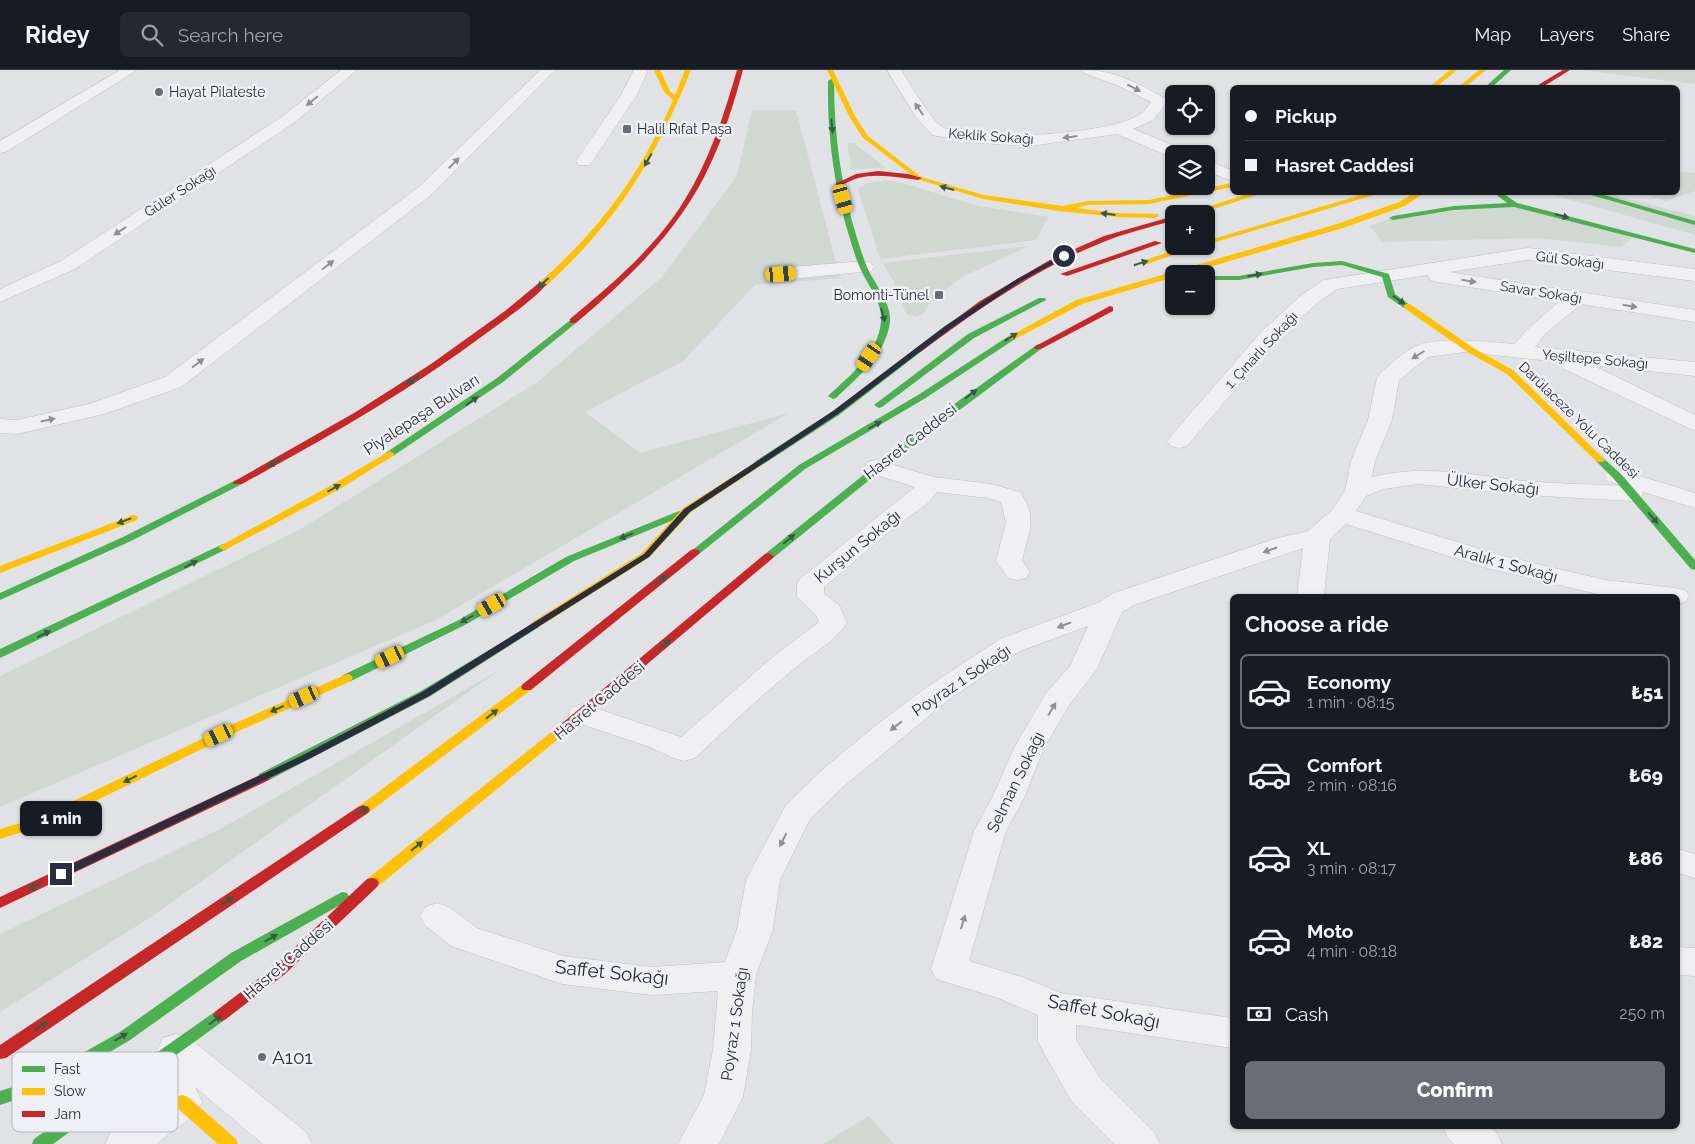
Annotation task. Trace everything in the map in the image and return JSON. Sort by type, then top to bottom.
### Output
[{"type":"main road","points":[[657,70],[667,92],[676,100]]},
{"type":"main road","name":"Piyalepaşa Bulvarı","points":[[0,597],[105,549],[252,476],[390,396],[490,327],[556,272],[611,215],[647,164],[688,70]]},
{"type":"main road","name":"Piyalepaşa Bulvarı","points":[[0,654],[157,582],[315,499],[394,453],[464,408],[550,343],[622,279],[679,214],[697,186],[714,149],[740,70]]},
{"type":"main road","points":[[1435,85],[1454,70]]},
{"type":"main road","points":[[1464,85],[1483,70]]},
{"type":"main road","points":[[1490,85],[1508,70]]},
{"type":"main road","points":[[1539,85],[1554,70]]},
{"type":"main road","points":[[1541,85],[1567,70]]},
{"type":"main road","points":[[831,74],[865,137],[919,178]]},
{"type":"main road","points":[[831,74],[830,103],[834,161],[839,184],[864,267],[886,319],[884,331],[860,371],[830,399],[836,413]]},
{"type":"main road","points":[[839,184],[849,176],[896,174],[919,178],[983,197],[1059,209],[1165,218]]},
{"type":"main road","points":[[1059,209],[1088,203],[1150,202],[1230,185]]},
{"type":"main road","points":[[1215,206],[1253,195]]},
{"type":"main road","points":[[1215,240],[1371,195]]},
{"type":"main road","points":[[802,467],[921,397],[1026,328],[1079,302],[1154,278],[1340,226],[1402,204],[1417,195]]},
{"type":"main road","points":[[1500,195],[1514,205]]},
{"type":"main road","points":[[1595,195],[1695,223]]},
{"type":"main road","points":[[1340,226],[1445,207],[1476,204],[1514,205],[1695,251]]},
{"type":"main road","points":[[0,846],[43,821],[237,727],[338,682],[461,623],[570,559],[687,510],[836,413],[948,327],[984,306],[1019,280],[1098,241],[1165,221]]},
{"type":"main road","points":[[1051,278],[1165,241]]},
{"type":"main road","points":[[1129,266],[1166,255]]},
{"type":"main road","points":[[1215,267],[1230,258]]},
{"type":"main road","points":[[1215,278],[1239,278],[1313,265],[1342,263],[1386,276]]},
{"type":"main road","name":"Darülaceze Yolu Caddesi","points":[[1386,276],[1391,294],[1465,346],[1510,372],[1625,485],[1695,567]]},
{"type":"main road","points":[[984,306],[1035,284]]},
{"type":"main road","points":[[1137,298],[1165,287]]},
{"type":"main road","points":[[0,1053],[385,795],[455,742],[913,378],[971,336],[1055,294]]},
{"type":"main road","name":"Hasret Caddesi","points":[[172,1052],[280,970],[379,876],[583,714],[876,467],[982,386],[1049,339],[1121,304]]},
{"type":"main road","points":[[0,570],[252,476]]},
{"type":"main road","points":[[0,903],[370,725],[426,694],[646,555],[687,510]]},
{"type":"main road","points":[[0,834],[43,821]]},
{"type":"main road","points":[[96,1052],[124,1036],[236,957],[379,876]]},
{"type":"main road","points":[[0,1098],[12,1094]]},
{"type":"main road","points":[[182,1102],[230,1144]]},
{"type":"main road","name":"Hasret Caddesi","points":[[40,1144],[57,1132]]},
{"type":"street","points":[[0,148],[130,70]]},
{"type":"street","name":"Güler Sokağı","points":[[0,296],[68,265],[289,119],[350,70]]},
{"type":"street","points":[[0,426],[17,427],[96,409],[173,382],[426,191],[548,70]]},
{"type":"street","points":[[584,161],[629,96],[641,70]]},
{"type":"street","name":"Keklik Sokağı","points":[[894,70],[922,114],[938,132],[978,138],[1030,141],[1119,129]]},
{"type":"street","points":[[1089,70],[1124,83],[1160,101],[1147,117],[1119,129]]},
{"type":"street","points":[[1119,129],[1165,148]]},
{"type":"street","points":[[1215,169],[1230,175]]},
{"type":"street","name":"Gül Sokağı","points":[[1386,276],[1528,254],[1695,275]]},
{"type":"street","points":[[781,274],[864,267]]},
{"type":"street","name":"Savar Sokağı","points":[[1386,276],[1433,275],[1695,316]]},
{"type":"street","name":"1. Çınarlı Sokağı","points":[[1179,441],[1281,325],[1317,293],[1331,284],[1386,276]]},
{"type":"street","points":[[1519,352],[1538,330],[1576,298]]},
{"type":"street","points":[[1312,594],[1317,537],[1340,515],[1357,491],[1363,460],[1380,420],[1388,378],[1422,350],[1465,346]]},
{"type":"street","name":"Yeşiltepe Sokağı","points":[[1465,346],[1695,369]]},
{"type":"street","points":[[1556,356],[1695,424]]},
{"type":"street","points":[[876,467],[932,484],[991,491],[1011,497],[1020,513],[1019,529],[1011,545],[1009,561],[1017,572]]},
{"type":"street","name":"Ülker Sokağı","points":[[1357,491],[1372,482],[1417,477],[1533,489],[1625,485],[1695,501]]},
{"type":"street","name":"Kurşun Sokağı","points":[[583,714],[661,740],[684,751],[784,662],[822,634],[833,623],[828,611],[811,597],[810,585],[887,521],[919,498],[932,484]]},
{"type":"street","name":"Aralık 1 Sokağı","points":[[1340,515],[1496,562],[1606,588],[1658,594]]},
{"type":"street","name":"Poyraz 1 Sokağı","points":[[698,1144],[724,1097],[732,1050],[733,1012],[738,975],[755,929],[763,880],[797,813],[890,730],[937,694],[1010,646],[1110,608],[1124,599],[1283,545],[1317,537]]},
{"type":"street","name":"Aralık 1 Sokağı","points":[[1680,597],[1695,599]]},
{"type":"street","name":"Selman Sokağı","points":[[949,969],[990,831],[1008,798],[1029,748],[1057,700],[1082,670],[1110,608]]},
{"type":"street","points":[[1680,862],[1695,866]]},
{"type":"street","name":"Saffet Sokağı","points":[[437,916],[464,937],[562,970],[652,981],[738,975]]},
{"type":"street","points":[[1680,961],[1695,962]]},
{"type":"street","name":"Saffet Sokağı","points":[[949,969],[1009,987],[1058,1007],[1230,1033]]},
{"type":"street","points":[[1058,1007],[1057,1042],[1086,1090],[1140,1144]]},
{"type":"street","points":[[176,1049],[292,1144]]},
{"type":"street","points":[[178,1092],[182,1102],[178,1105]]},
{"type":"street","points":[[1465,1129],[1482,1144]]},
{"type":"street","points":[[125,1144],[141,1132]]},
{"type":"shaded area","points":[[1581,70],[1695,70],[1695,84]]},
{"type":"shaded area","points":[[752,110],[796,110],[840,278],[755,285],[683,361],[585,412],[640,453],[789,413],[436,620],[0,807],[0,676],[299,530],[536,383],[662,277],[737,176]]},
{"type":"shaded area","points":[[847,143],[854,143],[886,168],[850,169],[851,163]]},
{"type":"shaded area","points":[[1680,171],[1695,173],[1695,191],[1666,201],[1645,195],[1680,195]]},
{"type":"shaded area","points":[[886,180],[910,185],[974,205],[1048,217],[1036,240],[880,259],[858,189],[867,183]]},
{"type":"shaded area","points":[[1554,195],[1613,195],[1695,216],[1695,235]]},
{"type":"shaded area","points":[[1514,205],[1634,237],[1621,247],[1539,238],[1382,242],[1370,226],[1391,218]]},
{"type":"shaded area","points":[[1029,246],[962,277],[932,300],[923,314],[916,317],[906,314],[898,290],[883,263]]},
{"type":"shaded area","points":[[498,671],[151,917],[0,1012],[0,934],[222,828]]},
{"type":"shaded area","points":[[869,1116],[894,1144],[823,1144]]},
{"type":"traffic: fast","points":[[1490,85],[1508,70]]},
{"type":"traffic: fast","points":[[831,81],[834,149],[847,216],[860,259],[881,303],[886,319],[884,331],[874,352],[859,371],[833,396]]},
{"type":"traffic: fast","points":[[1500,195],[1514,205],[1695,251]]},
{"type":"traffic: fast","points":[[1595,195],[1695,223]]},
{"type":"traffic: fast","points":[[1393,218],[1454,208],[1514,205]]},
{"type":"traffic: fast","points":[[1215,278],[1239,278],[1313,265],[1342,263],[1386,276],[1391,295],[1407,306]]},
{"type":"traffic: fast","points":[[879,405],[971,336],[1042,300]]},
{"type":"traffic: fast","points":[[390,454],[500,380],[573,321]]},
{"type":"traffic: fast","points":[[695,552],[802,467],[921,397],[1012,337]]},
{"type":"traffic: fast","points":[[769,556],[901,448],[1038,347]]},
{"type":"traffic: fast","points":[[759,463],[836,413],[919,349]]},
{"type":"traffic: fast","points":[[1600,460],[1617,476],[1695,567]]},
{"type":"traffic: fast","points":[[0,597],[127,539],[238,482]]},
{"type":"traffic: fast","points":[[347,678],[461,623],[570,559],[679,514]]},
{"type":"traffic: fast","points":[[0,654],[223,547]]},
{"type":"traffic: fast","points":[[264,777],[425,694],[535,625]]},
{"type":"traffic: fast","points":[[97,1052],[125,1036],[236,957],[342,897]]},
{"type":"traffic: fast","points":[[169,1052],[221,1015]]},
{"type":"traffic: fast","points":[[0,1098],[12,1094]]},
{"type":"traffic: fast","points":[[40,1144],[57,1132]]},
{"type":"traffic: slow","points":[[657,70],[667,92],[676,100]]},
{"type":"traffic: slow","points":[[543,284],[592,237],[630,187],[661,132],[688,70]]},
{"type":"traffic: slow","points":[[830,70],[852,116],[865,137],[919,178],[983,197],[1014,202],[1117,215],[1155,216]]},
{"type":"traffic: slow","points":[[1435,85],[1454,70]]},
{"type":"traffic: slow","points":[[1464,85],[1483,70]]},
{"type":"traffic: slow","points":[[1059,209],[1088,203],[1149,202],[1230,185]]},
{"type":"traffic: slow","points":[[1215,206],[1253,195]]},
{"type":"traffic: slow","points":[[1215,240],[1371,195]]},
{"type":"traffic: slow","points":[[1012,337],[1079,302],[1340,226],[1402,204],[1417,195]]},
{"type":"traffic: slow","points":[[1141,263],[1167,255]]},
{"type":"traffic: slow","points":[[1407,306],[1472,351],[1510,372],[1600,460]]},
{"type":"traffic: slow","points":[[223,547],[334,488],[390,454]]},
{"type":"traffic: slow","points":[[535,625],[646,555],[687,510],[759,463]]},
{"type":"traffic: slow","points":[[0,570],[133,518]]},
{"type":"traffic: slow","points":[[0,834],[43,821],[237,727],[347,678]]},
{"type":"traffic: slow","points":[[363,810],[527,687]]},
{"type":"traffic: slow","points":[[372,883],[558,733]]},
{"type":"traffic: slow","points":[[182,1102],[230,1144]]},
{"type":"traffic: jam","points":[[573,321],[626,274],[674,221],[706,168],[727,113],[740,70]]},
{"type":"traffic: jam","points":[[1541,85],[1567,70]]},
{"type":"traffic: jam","points":[[839,184],[848,179],[868,174],[888,174],[918,178]]},
{"type":"traffic: jam","points":[[919,349],[983,303],[1050,263],[1107,237],[1165,220]]},
{"type":"traffic: jam","points":[[1064,274],[1158,243]]},
{"type":"traffic: jam","points":[[238,482],[318,438],[396,391],[472,340],[543,284]]},
{"type":"traffic: jam","points":[[1038,347],[1110,309]]},
{"type":"traffic: jam","points":[[527,687],[695,552]]},
{"type":"traffic: jam","points":[[558,733],[769,556]]},
{"type":"traffic: jam","points":[[0,903],[264,777]]},
{"type":"traffic: jam","points":[[0,1053],[363,810]]},
{"type":"traffic: jam","points":[[221,1015],[280,970],[372,883]]},
{"type":"place","name":"Hayat Pilateste","points":[[159,92]]},
{"type":"place","name":"Halil Rıfat Paşa","points":[[627,129]]},
{"type":"place","name":"Bomonti-Tünel","points":[[939,295]]},
{"type":"place","name":"A101","points":[[262,1057]]},
{"type":"route","points":[[61,874],[370,725],[426,694],[514,640],[646,555],[687,510],[836,413],[948,327],[984,306],[1019,280],[1064,256]]}]
